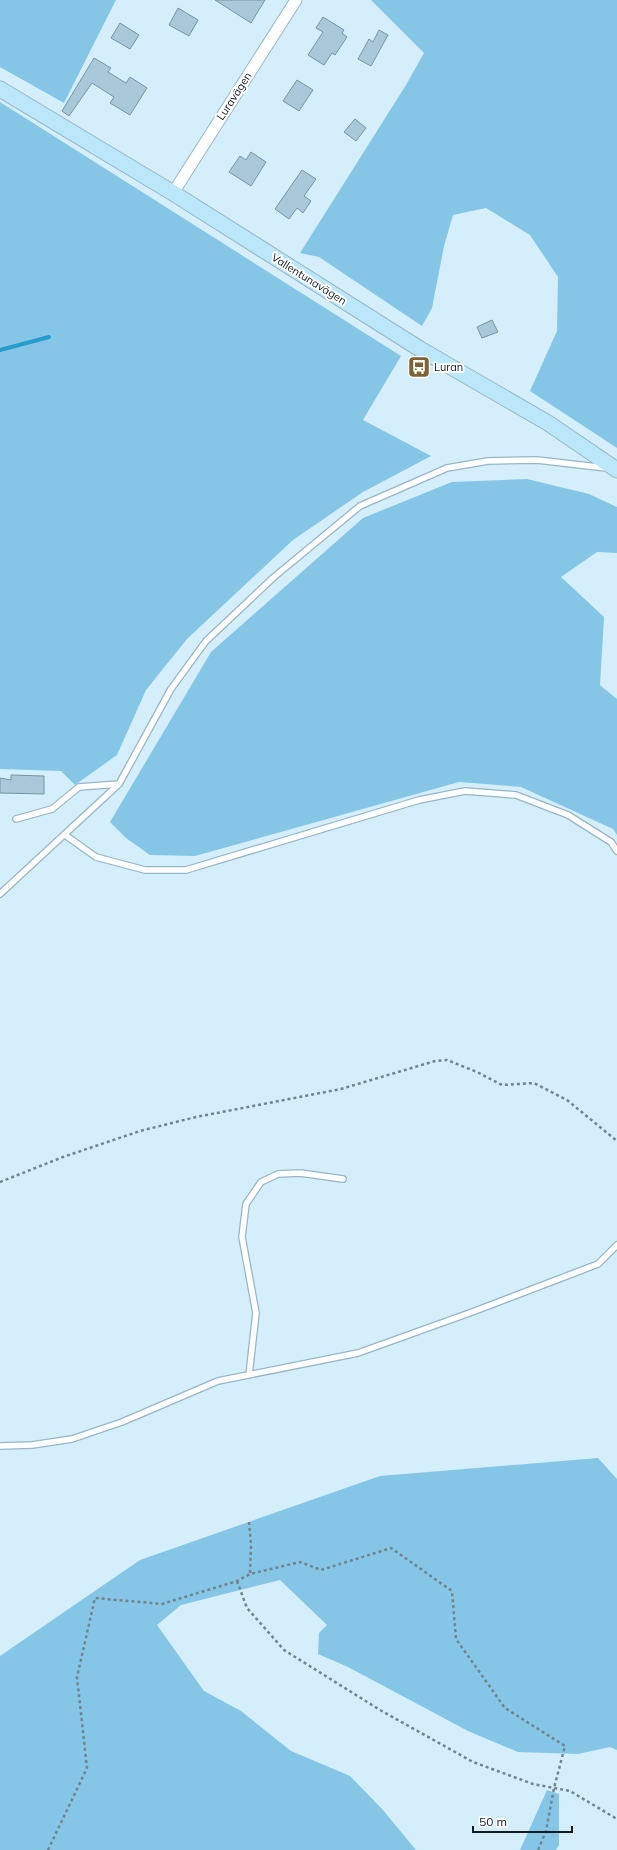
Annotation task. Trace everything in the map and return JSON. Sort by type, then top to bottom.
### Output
[{"type":"main road","name":"Vallentunavägen","points":[[0,89],[173,193],[420,349],[548,423],[617,470]]},
{"type":"street","name":"Luravägen","points":[[173,193],[296,0]]},
{"type":"lane","points":[[0,894],[119,784],[171,689],[206,641],[274,577],[360,506],[447,468],[488,460],[537,460],[617,470]]},
{"type":"lane","points":[[16,819],[52,809],[79,787],[119,784]]},
{"type":"lane","points":[[65,835],[96,857],[145,870],[186,870],[419,800],[465,791],[516,795],[568,814],[611,842],[617,850]]},
{"type":"lane","points":[[249,1375],[256,1313],[242,1237],[246,1204],[261,1182],[278,1174],[300,1174],[343,1179]]},
{"type":"lane","points":[[0,1446],[32,1445],[72,1439],[122,1422],[218,1381],[365,1351],[598,1264],[617,1245]]},
{"type":"path","points":[[0,1182],[63,1157],[140,1131],[196,1118],[341,1089],[435,1061],[447,1060],[477,1072],[502,1085],[534,1083],[567,1100],[617,1141]]},
{"type":"path","points":[[249,1522],[251,1544],[250,1574]]},
{"type":"path","points":[[48,1850],[87,1768],[77,1677],[95,1598],[162,1604],[237,1581],[250,1574],[300,1562],[320,1570],[391,1548],[452,1591],[456,1639],[505,1708],[565,1746],[554,1788],[546,1831],[538,1850]]},
{"type":"path","points":[[237,1581],[246,1608],[284,1650],[380,1710],[473,1762],[533,1784],[570,1791],[617,1819]]},
{"type":"shaded area","points":[[0,0],[116,0],[64,103],[0,67]]},
{"type":"shaded area","points":[[371,0],[617,0],[617,448],[530,391],[557,331],[558,277],[530,235],[486,208],[453,215],[444,246],[432,308],[422,326],[319,257],[300,253],[406,85],[424,53]]},
{"type":"shaded area","points":[[0,102],[401,356],[363,420],[431,456],[363,492],[293,540],[187,639],[146,690],[117,755],[75,785],[61,771],[0,769]]},
{"type":"shaded area","points":[[527,479],[589,494],[617,507],[617,553],[597,552],[561,577],[604,617],[600,685],[617,699],[617,835],[613,829],[521,787],[459,782],[195,856],[150,855],[126,838],[110,822],[211,652],[363,518],[452,482]]},
{"type":"shaded area","points":[[598,1458],[617,1479],[617,1750],[610,1747],[578,1754],[518,1752],[468,1731],[348,1667],[318,1654],[319,1633],[327,1625],[280,1580],[181,1605],[157,1625],[204,1691],[241,1711],[291,1751],[350,1776],[383,1810],[416,1850],[0,1850],[0,1656],[140,1560],[380,1476]]},
{"type":"shaded area","points":[[547,1790],[559,1794],[559,1845],[556,1850],[520,1850]]},
{"type":"building","points":[[215,0],[265,0],[251,23]]},
{"type":"building","points":[[178,8],[198,20],[189,36],[169,25]]},
{"type":"building","points":[[323,17],[344,30],[342,33],[347,37],[335,55],[332,53],[324,65],[308,55],[323,32],[316,28]]},
{"type":"building","points":[[120,23],[139,35],[130,49],[111,38]]},
{"type":"building","points":[[379,30],[388,35],[371,66],[358,59],[369,39],[373,42]]},
{"type":"building","points":[[94,58],[111,68],[108,72],[126,83],[130,77],[147,88],[130,115],[110,103],[114,97],[92,83],[69,116],[62,111]]},
{"type":"building","points":[[297,80],[313,90],[299,111],[283,101]]},
{"type":"building","points":[[355,119],[366,128],[356,141],[344,132]]},
{"type":"building","points":[[251,152],[266,162],[251,186],[229,172],[240,156],[246,160]]},
{"type":"building","points":[[302,170],[316,179],[304,196],[311,201],[303,213],[297,208],[289,219],[275,209]]},
{"type":"building","points":[[492,320],[498,332],[482,338],[477,327]]},
{"type":"building","points":[[11,775],[44,776],[44,794],[0,793],[0,778],[11,780]]},
{"type":"waterway","points":[[0,350],[49,337]]},
{"type":"place","name":"Luran","points":[[419,367]]}]
